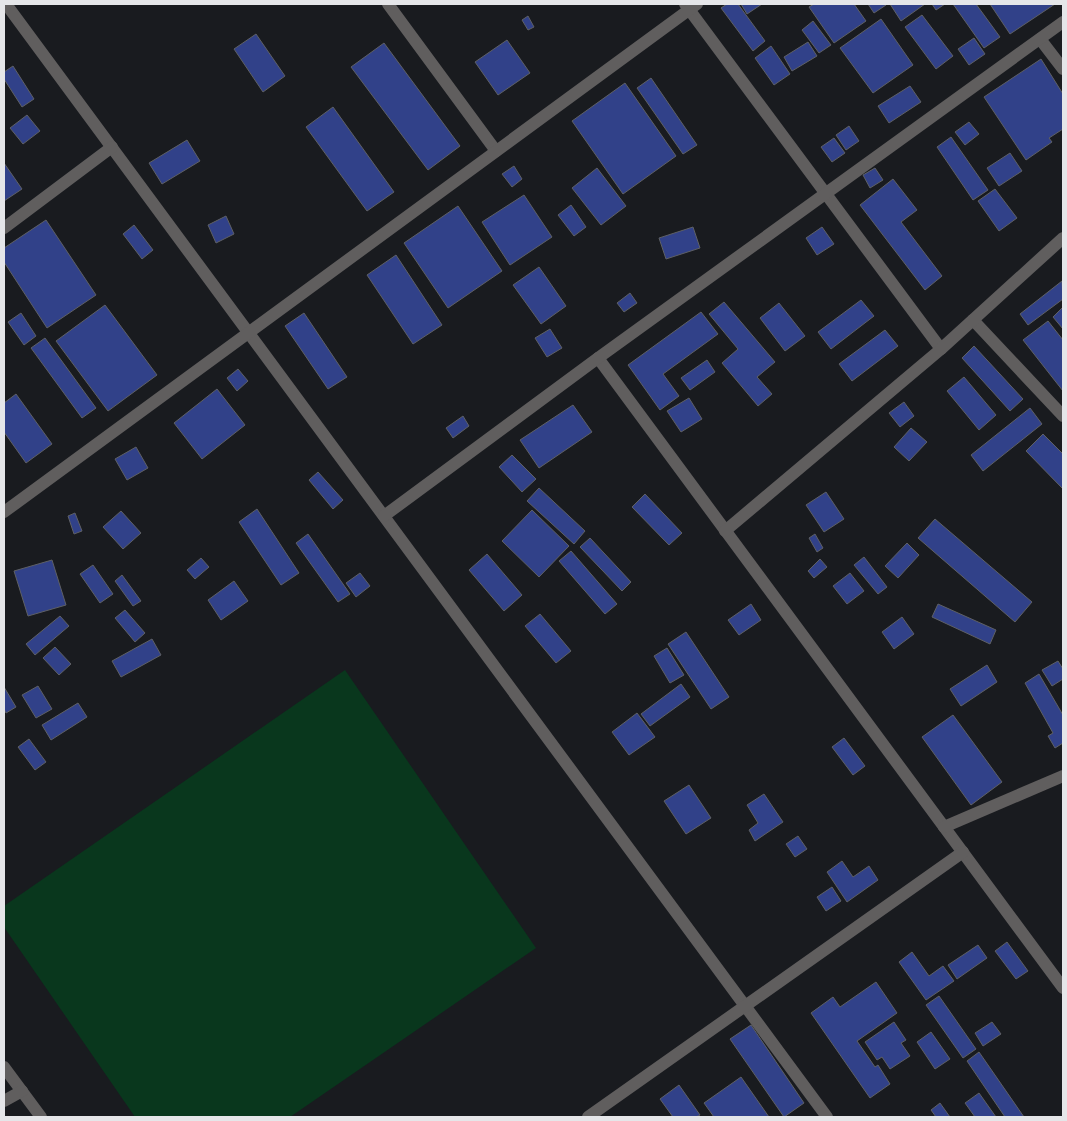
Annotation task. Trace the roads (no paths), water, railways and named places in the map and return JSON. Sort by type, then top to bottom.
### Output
[{"type":"street","points":[[6,4],[827,1117]]},
{"type":"street","points":[[388,4],[496,151]]},
{"type":"street","points":[[4,512],[496,151],[690,6],[941,349]]},
{"type":"street","points":[[384,516],[598,358],[1063,22]]},
{"type":"street","points":[[1040,38],[1063,69]]},
{"type":"street","points":[[4,228],[112,147]]},
{"type":"street","points":[[725,530],[941,349],[1063,238]]},
{"type":"street","points":[[974,320],[1063,416]]},
{"type":"street","points":[[598,358],[1061,983]]},
{"type":"street","points":[[944,827],[1063,776]]},
{"type":"street","points":[[588,1117],[963,852]]},
{"type":"street","points":[[4,1067],[41,1117]]},
{"type":"street","points":[[4,1101],[22,1091]]}]
